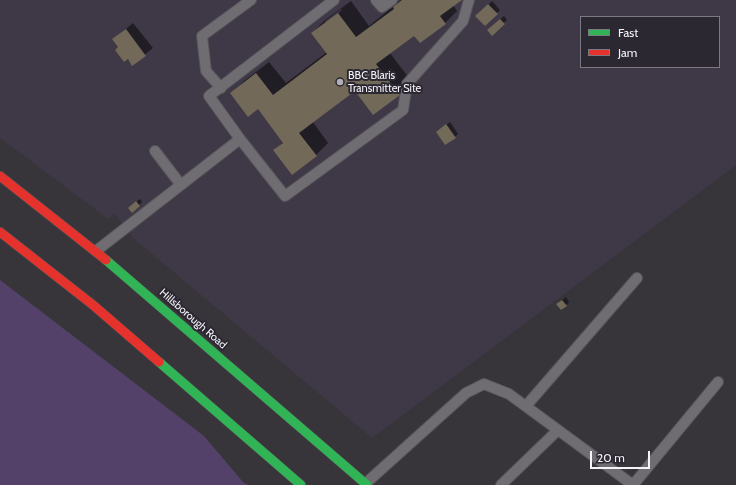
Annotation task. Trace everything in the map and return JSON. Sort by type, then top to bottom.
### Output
[{"type":"highway","name":"Hillsborough Road","points":[[0,176],[96,251],[366,484]]},
{"type":"highway","points":[[0,232],[93,305],[301,485]]},
{"type":"lane","points":[[221,88],[206,71],[202,36],[251,0]]},
{"type":"lane","points":[[334,0],[209,96],[240,139],[286,196],[403,110],[407,84],[463,21],[469,0]]},
{"type":"lane","points":[[376,0],[382,7],[392,0]]},
{"type":"lane","points":[[96,251],[240,139]]},
{"type":"lane","points":[[154,151],[182,185]]},
{"type":"lane","points":[[526,406],[637,278]]},
{"type":"lane","points":[[366,484],[466,394],[484,384],[508,394],[526,406],[633,485],[718,382]]},
{"type":"lane","points":[[501,485],[558,430]]},
{"type":"shaded area","points":[[0,0],[736,0],[736,165],[372,438],[133,238],[115,214],[108,219],[0,138]]},
{"type":"shaded area","points":[[0,280],[204,436],[243,482],[248,485],[0,485]]},
{"type":"building","name":"BBC Blaris Transmitter Site","points":[[402,0],[462,0],[440,16],[446,24],[420,43],[414,36],[376,64],[400,95],[373,115],[355,91],[299,133],[317,156],[292,175],[273,150],[283,143],[258,109],[248,117],[230,93],[256,73],[273,95],[327,54],[311,33],[338,13],[356,37],[394,9],[393,7]]},
{"type":"building","points":[[488,4],[498,14],[485,26],[475,16]]},
{"type":"building","points":[[500,19],[505,24],[492,36],[487,30]]},
{"type":"building","points":[[126,29],[146,56],[132,66],[128,59],[124,62],[115,50],[118,47],[112,39]]},
{"type":"building","points":[[446,124],[456,138],[445,145],[436,132]]},
{"type":"building","points":[[136,201],[140,206],[132,213],[128,208]]},
{"type":"building","points":[[562,300],[567,306],[561,310],[556,304]]},
{"type":"traffic: fast","points":[[106,260],[367,485]]},
{"type":"traffic: fast","points":[[159,362],[301,485]]},
{"type":"traffic: jam","points":[[0,176],[106,260]]},
{"type":"traffic: jam","points":[[0,232],[93,305],[159,362]]},
{"type":"place","name":"BBC Blaris Transmitter Site","points":[[340,82]]}]
